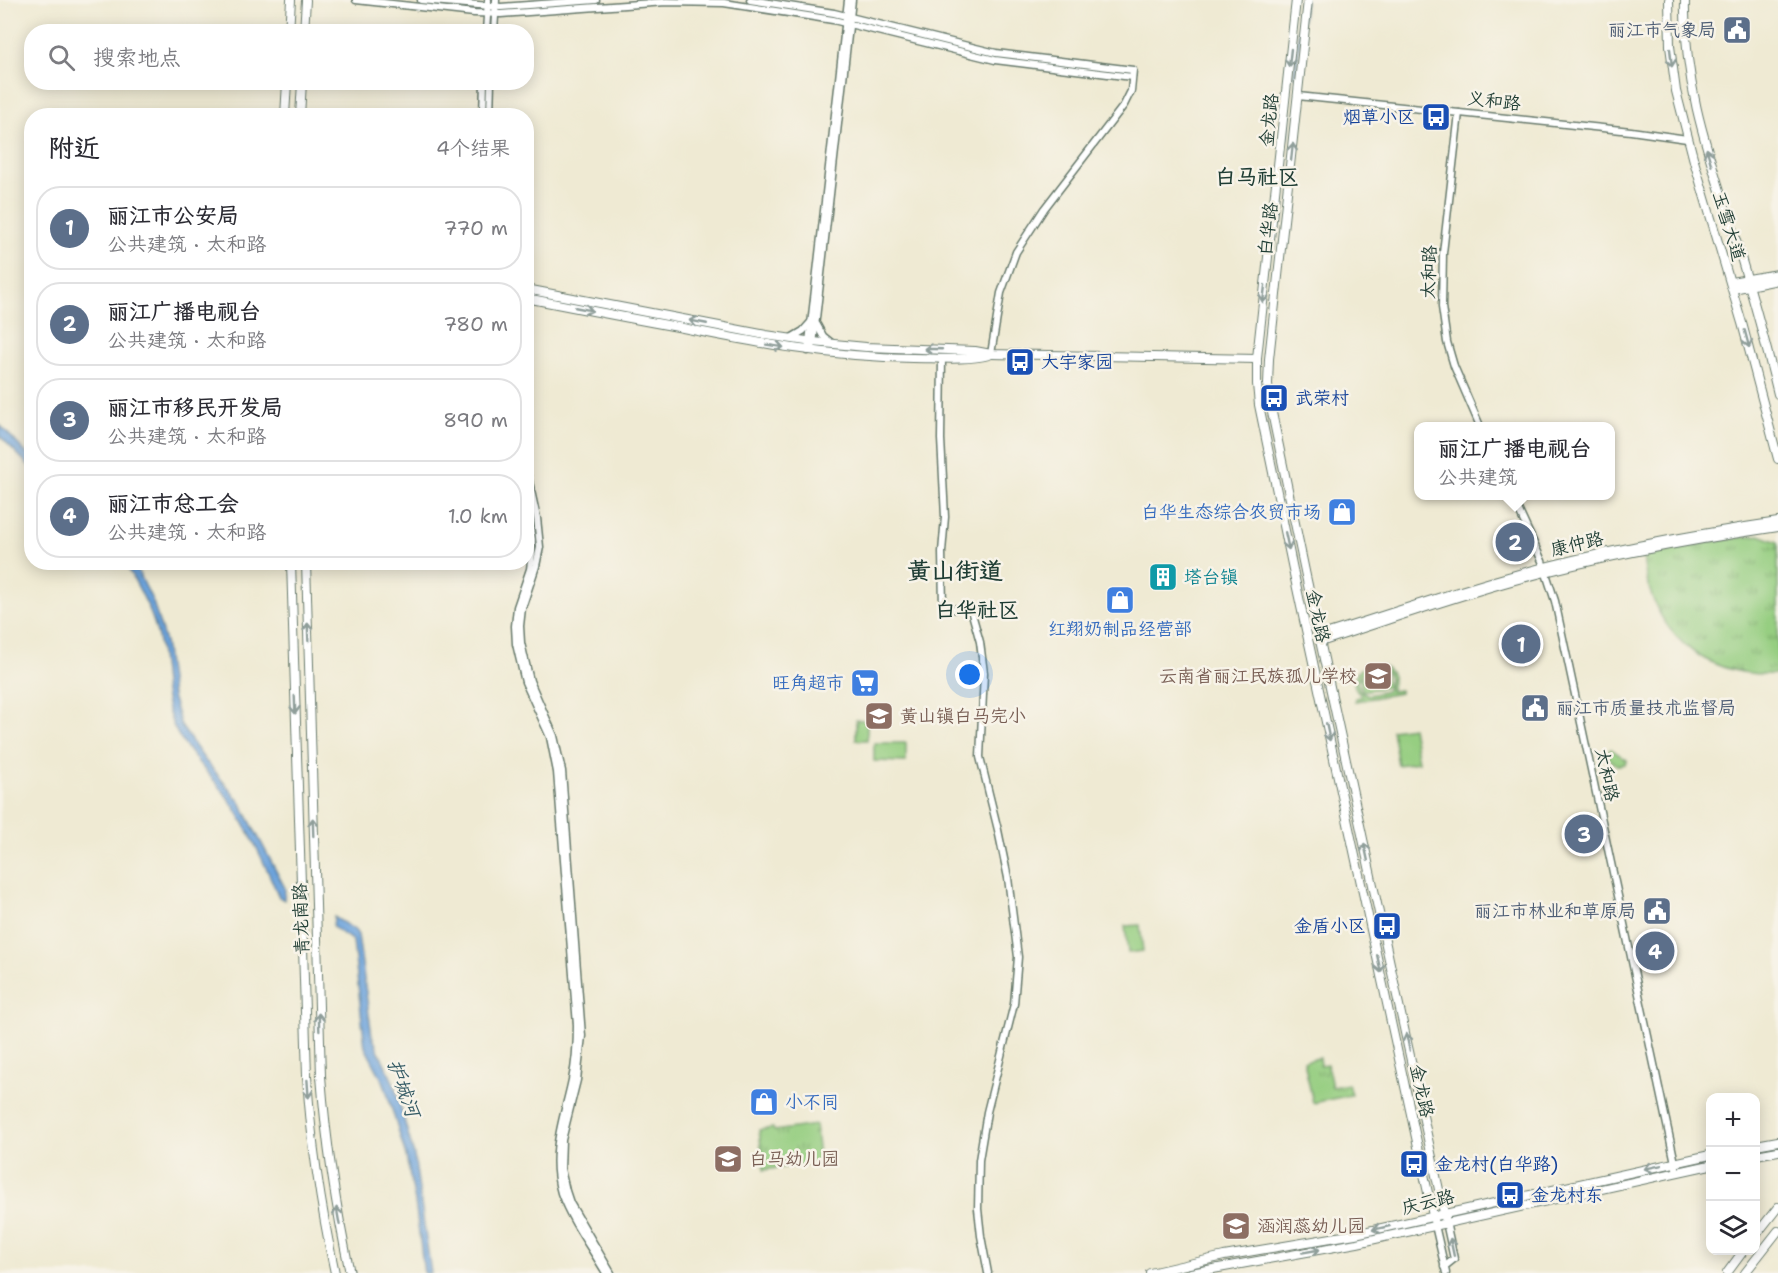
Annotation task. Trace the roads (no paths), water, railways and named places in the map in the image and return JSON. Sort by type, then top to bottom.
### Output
[{"type":"main road","points":[[290,24],[291,0]]},
{"type":"main road","points":[[304,24],[306,0]]},
{"type":"main road","name":"金龙路","points":[[1296,0],[1257,359],[1257,384],[1261,414],[1295,579],[1435,1225]]},
{"type":"main road","name":"白华路","points":[[1282,460],[1269,393],[1268,367],[1308,0]]},
{"type":"main road","name":"玉雪大道","points":[[1669,0],[1673,75],[1688,139],[1732,286],[1778,459]]},
{"type":"main road","name":"玉雪大道","points":[[1685,0],[1685,32],[1691,88],[1778,394]]},
{"type":"main road","points":[[285,108],[286,90]]},
{"type":"main road","points":[[300,108],[302,90]]},
{"type":"main road","points":[[1732,286],[1778,274]]},
{"type":"main road","points":[[1748,282],[1778,280]]},
{"type":"main road","points":[[534,291],[789,339],[811,346],[975,351],[991,354],[1257,359]]},
{"type":"main road","points":[[534,300],[741,340],[811,346],[866,356],[974,358],[991,354]]},
{"type":"main road","name":"金龙路","points":[[1282,460],[1446,1222]]},
{"type":"main road","name":"康仲路","points":[[1320,639],[1546,570],[1694,534],[1778,522]]},
{"type":"main road","name":"康仲路","points":[[1546,570],[1695,540],[1778,527]]},
{"type":"main road","name":"青龙南路","points":[[291,570],[307,1076],[315,1162],[335,1273]]},
{"type":"main road","name":"青龙南路","points":[[306,570],[321,1076],[333,1182],[350,1273]]},
{"type":"main road","points":[[1760,1144],[1778,1141]]},
{"type":"main road","points":[[1760,1154],[1778,1150]]},
{"type":"main road","name":"庆云路","points":[[1150,1273],[1354,1233],[1706,1156]]},
{"type":"main road","name":"庆云路","points":[[1191,1273],[1356,1243],[1706,1166]]},
{"type":"main road","points":[[1760,1229],[1778,1207]]},
{"type":"main road","points":[[1745,1273],[1778,1231]]},
{"type":"main road","points":[[1726,1273],[1741,1255]]},
{"type":"street","points":[[356,0],[491,7],[697,1],[848,21]]},
{"type":"street","points":[[421,0],[491,7],[596,0]]},
{"type":"street","points":[[750,0],[997,53],[1132,74],[1131,91],[1124,105],[1044,209],[1016,252],[1001,293],[991,354]]},
{"type":"street","points":[[848,0],[848,21]]},
{"type":"street","points":[[811,346],[852,0]]},
{"type":"street","points":[[488,24],[491,7]]},
{"type":"street","points":[[491,7],[493,24]]},
{"type":"street","points":[[483,108],[484,90]]},
{"type":"street","points":[[490,108],[491,90]]},
{"type":"street","name":"义和路","points":[[1298,96],[1688,139]]},
{"type":"street","name":"太和路","points":[[1459,113],[1443,254],[1442,307],[1447,342],[1454,366],[1478,422]]},
{"type":"street","points":[[789,339],[803,331],[813,321]]},
{"type":"street","points":[[813,321],[823,336],[837,345]]},
{"type":"street","points":[[942,358],[941,439],[945,517],[942,552],[943,607],[945,610],[966,608],[971,610],[980,642],[985,684],[980,757],[1006,868],[1018,957],[1014,1004],[987,1112],[979,1160],[978,1209],[988,1273]]},
{"type":"street","name":"太和路","points":[[1514,500],[1546,570],[1557,612],[1677,1172]]},
{"type":"street","points":[[534,504],[540,547],[522,608],[521,644],[530,681],[554,735],[561,765],[582,1025],[580,1061],[562,1140],[561,1169],[570,1203],[611,1273]]},
{"type":"street","points":[[530,570],[518,607],[515,626],[516,644],[525,682],[550,737],[555,760],[560,793],[577,1025],[573,1079],[557,1139],[556,1170],[566,1205],[606,1273]]},
{"type":"street","name":"金龙路","points":[[1445,1270],[1454,1259],[1446,1222]]},
{"type":"street","name":"金龙路","points":[[1435,1225],[1445,1270]]},
{"type":"water","points":[[1302,0],[1305,0],[1296,76],[1293,76]]},
{"type":"water","points":[[0,425],[24,451],[24,461],[0,436]]},
{"type":"water","points":[[129,570],[137,570],[153,602],[165,642],[172,696],[181,726],[204,759],[240,802],[285,888],[284,900],[279,897],[253,840],[234,807],[187,748],[174,727],[167,704],[159,644],[143,597]]},
{"type":"water","points":[[334,917],[355,930],[358,935],[372,1036],[394,1084],[414,1155],[431,1273],[424,1273],[415,1201],[406,1156],[384,1083],[365,1047],[353,941],[333,927]]},
{"type":"waterway","points":[[1287,139],[1290,112]]},
{"type":"place","name":"丽江市气象局","points":[[1737,30]]},
{"type":"place","name":"烟草小区","points":[[1436,117]]},
{"type":"place","name":"大宇家园","points":[[1020,362]]},
{"type":"place","name":"武荣村","points":[[1274,398]]},
{"type":"place","name":"白华生态综合农贸市场","points":[[1342,512]]},
{"type":"place","name":"丽江广播电视台","points":[[1515,542]]},
{"type":"place","name":"塔台镇","points":[[1163,577]]},
{"type":"place","name":"红翔奶制品经营部","points":[[1120,600]]},
{"type":"place","name":"丽江市公安局","points":[[1521,644]]},
{"type":"place","name":"云南省丽江民族孤儿学校","points":[[1378,676]]},
{"type":"place","name":"旺角超市","points":[[865,683]]},
{"type":"place","name":"丽江市质量技术监督局","points":[[1535,708]]},
{"type":"place","name":"黄山镇白马完小","points":[[879,716]]},
{"type":"place","name":"丽江市移民开发局","points":[[1584,834]]},
{"type":"place","name":"丽江市林业和草原局","points":[[1657,911]]},
{"type":"place","name":"金盾小区","points":[[1387,926]]},
{"type":"place","name":"丽江市总工会","points":[[1655,951]]},
{"type":"place","name":"小不同","points":[[764,1102]]},
{"type":"place","name":"白马幼儿园","points":[[728,1159]]},
{"type":"place","name":"金龙村(白华路)","points":[[1414,1164]]},
{"type":"place","name":"金龙村东","points":[[1510,1195]]},
{"type":"place","name":"涵润蕊幼儿园","points":[[1236,1226]]},
{"type":"district","name":"白马社区","points":[[1257,177]]},
{"type":"district","name":"黄山街道","points":[[955,571]]},
{"type":"district","name":"白华社区","points":[[977,610]]},
{"type":"water label","name":"护城河","points":[[404,1088]]}]
